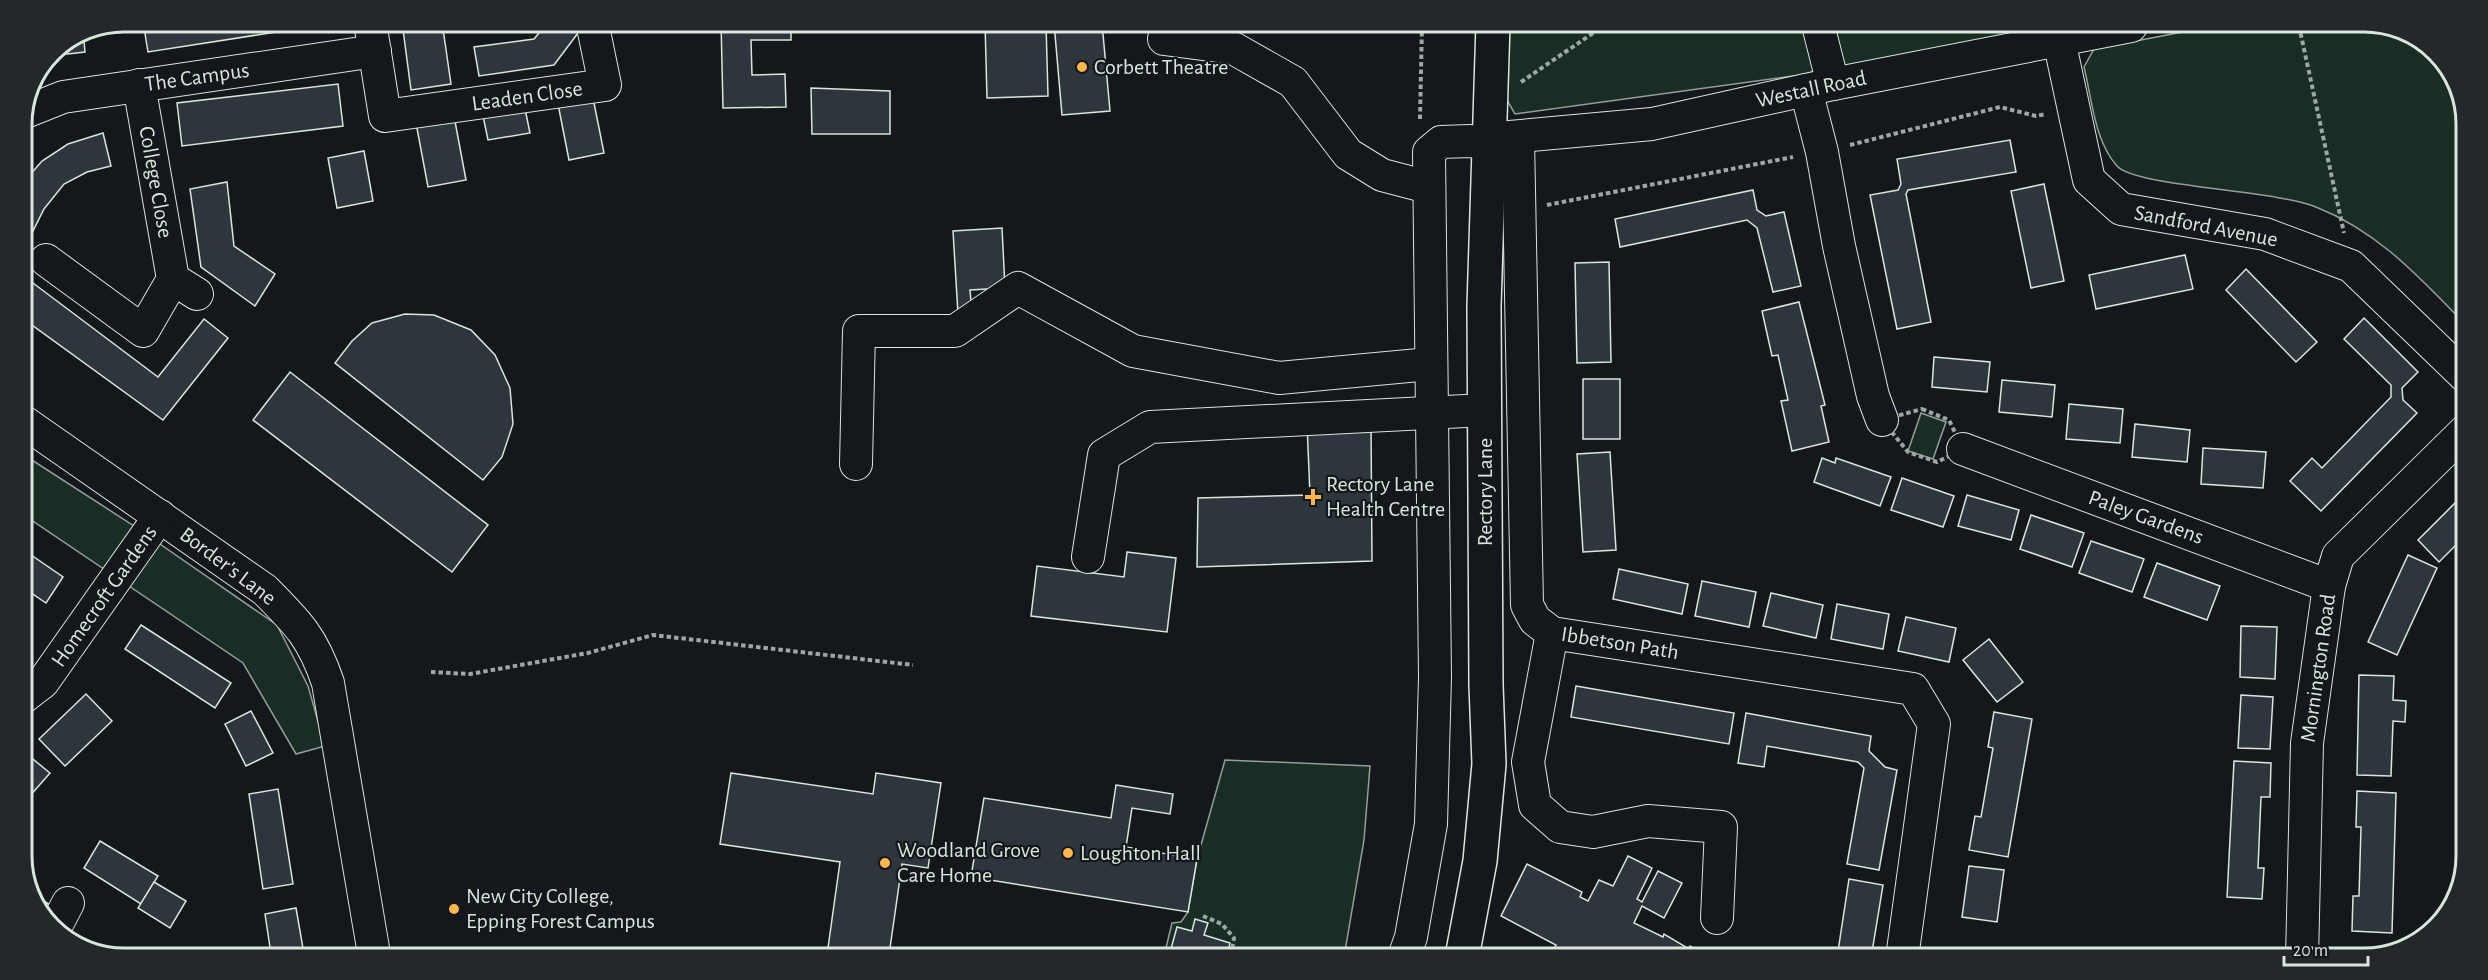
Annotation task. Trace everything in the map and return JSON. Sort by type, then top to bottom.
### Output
[{"type":"main road","name":"Rectory Lane","points":[[1464,948],[1480,861],[1490,764],[1486,685],[1484,306],[1499,140],[1491,94],[1493,32]]},
{"type":"street","name":"Leaden Close","points":[[372,36],[385,117],[605,85],[594,32]]},
{"type":"street","points":[[1818,32],[1822,152],[1839,246],[1873,396],[1882,420]]},
{"type":"street","name":"Westall Road","points":[[1429,152],[1441,142],[1499,140],[1652,124],[1819,87],[2100,32]]},
{"type":"street","name":"The Campus","points":[[33,109],[63,97],[139,86],[372,36]]},
{"type":"street","points":[[1164,39],[1233,48],[1293,82],[1348,154],[1382,175],[1428,187]]},
{"type":"street","name":"Sandford Avenue","points":[[2059,40],[2089,180],[2121,209],[2265,234],[2351,266],[2456,367]]},
{"type":"street","name":"College Close","points":[[46,260],[143,331],[185,286],[139,86]]},
{"type":"street","name":"Ibbetson Path","points":[[1499,140],[1527,605],[1535,620],[1552,633],[1913,689],[1935,724],[1903,948]]},
{"type":"street","points":[[1407,948],[1431,824],[1435,677],[1429,152]]},
{"type":"street","points":[[856,464],[860,331],[955,331],[1018,288],[1134,351],[1279,378],[1430,364]]},
{"type":"street","points":[[1088,557],[1104,454],[1150,427],[1485,410]]},
{"type":"street","name":"Border's Lane","points":[[32,428],[265,590],[298,624],[318,653],[328,683],[373,948]]},
{"type":"street","name":"Mornington Road","points":[[2302,948],[2307,743],[2329,586],[2338,556],[2456,440]]},
{"type":"street","name":"Paley Gardens","points":[[1962,449],[2329,586]]},
{"type":"street","name":"Homecroft Gardens","points":[[32,690],[43,682],[160,516]]},
{"type":"street","points":[[1552,633],[1528,762],[1535,805],[1560,827],[1593,832],[1648,821],[1721,827],[1717,918]]},
{"type":"path","points":[[1422,32],[1419,143],[1429,152]]},
{"type":"path","points":[[1491,94],[1516,85],[1595,32]]},
{"type":"path","points":[[2300,32],[2351,266]]},
{"type":"path","points":[[1922,409],[1949,420],[1962,449],[1937,462],[1908,452],[1882,420],[1922,409]]},
{"type":"path","points":[[431,672],[470,674],[588,653],[653,635],[913,665]]},
{"type":"path","points":[[1203,916],[1222,924],[1234,938],[1232,948]]},
{"type":"green space","points":[[1500,32],[1820,32],[1828,68],[1800,75],[1515,114],[1497,83]]},
{"type":"green space","points":[[1832,32],[2031,32],[1841,72]]},
{"type":"green space","points":[[2183,32],[2383,33],[2416,47],[2438,67],[2450,88],[2455,105],[2456,315],[2397,257],[2339,217],[2297,201],[2150,179],[2129,173],[2117,166],[2109,156],[2099,132],[2084,67],[2094,49]]},
{"type":"green space","points":[[1921,413],[1946,422],[1933,459],[1908,451]]},
{"type":"green space","points":[[32,460],[131,524],[277,625],[308,686],[325,746],[296,754],[243,663],[32,520]]},
{"type":"green space","points":[[1225,760],[1370,766],[1364,840],[1346,948],[1166,948],[1172,923],[1181,922],[1188,912],[1197,859]]},
{"type":"building","points":[[145,32],[276,32],[148,52]]},
{"type":"building","points":[[403,32],[443,32],[451,84],[411,90]]},
{"type":"building","points":[[540,32],[578,33],[554,65],[479,76],[474,47],[534,39]]},
{"type":"building","points":[[721,32],[791,32],[791,40],[751,40],[752,75],[785,74],[786,107],[723,108]]},
{"type":"building","points":[[985,32],[1046,32],[1048,96],[987,98]]},
{"type":"building","name":"Corbett Theatre","points":[[1055,32],[1103,32],[1110,111],[1062,115]]},
{"type":"building","points":[[84,40],[85,52],[62,55]]},
{"type":"building","points":[[338,84],[343,126],[182,146],[177,103]]},
{"type":"building","points":[[811,88],[890,91],[890,134],[812,134]]},
{"type":"building","points":[[593,98],[604,153],[569,160],[558,104]]},
{"type":"building","points":[[524,104],[530,133],[488,140],[482,111]]},
{"type":"building","points":[[454,116],[466,180],[428,187],[416,123]]},
{"type":"building","points":[[103,133],[111,166],[87,172],[64,184],[44,209],[32,233],[32,172],[42,161],[68,144]]},
{"type":"building","points":[[2010,140],[2016,172],[1908,190],[1906,194],[1931,322],[1897,329],[1870,195],[1898,190],[1901,184],[1897,159]]},
{"type":"building","points":[[364,151],[373,201],[337,208],[328,158]]},
{"type":"building","points":[[227,182],[234,246],[275,274],[255,306],[201,267],[190,189]]},
{"type":"building","points":[[2044,184],[2064,281],[2031,288],[2011,191]]},
{"type":"building","points":[[1753,190],[1757,210],[1766,216],[1784,212],[1801,286],[1773,292],[1757,228],[1747,220],[1620,247],[1615,219]]},
{"type":"building","points":[[1002,228],[1005,288],[970,290],[972,313],[958,314],[953,231]]},
{"type":"building","points":[[2185,255],[2193,289],[2096,309],[2089,275]]},
{"type":"building","points":[[1609,262],[1611,362],[1577,363],[1575,263]]},
{"type":"building","points":[[2246,269],[2317,342],[2296,362],[2226,290]]},
{"type":"building","points":[[32,282],[158,377],[204,319],[228,338],[163,420],[32,325]]},
{"type":"building","points":[[1799,302],[1825,405],[1821,406],[1829,442],[1792,451],[1781,401],[1788,400],[1778,355],[1772,356],[1762,311]]},
{"type":"building","points":[[405,314],[434,315],[471,330],[495,355],[510,388],[513,424],[502,457],[483,480],[335,363],[352,341],[372,323]]},
{"type":"building","points":[[2364,318],[2418,372],[2402,388],[2403,400],[2417,413],[2321,511],[2290,481],[2312,458],[2322,468],[2391,397],[2391,385],[2344,339]]},
{"type":"building","points":[[1934,357],[1990,362],[1987,392],[1932,387]]},
{"type":"building","points":[[290,372],[488,525],[452,572],[253,420]]},
{"type":"building","points":[[1583,379],[1620,379],[1620,439],[1583,439]]},
{"type":"building","points":[[2002,380],[2055,385],[2052,417],[1999,412]]},
{"type":"building","points":[[2069,404],[2123,409],[2120,443],[2066,439]]},
{"type":"building","name":"Rectory Lane Health Centre","points":[[1307,424],[1371,425],[1372,561],[1197,567],[1198,498],[1310,495]]},
{"type":"building","points":[[2135,424],[2190,430],[2187,462],[2132,457]]},
{"type":"building","points":[[2203,448],[2266,452],[2263,488],[2201,484]]},
{"type":"building","points":[[1610,452],[1616,550],[1583,552],[1577,454]]},
{"type":"building","points":[[1822,458],[1835,463],[1836,458],[1891,477],[1880,506],[1814,482]]},
{"type":"building","points":[[1902,478],[1954,496],[1943,527],[1891,510]]},
{"type":"building","points":[[1967,495],[2019,510],[2011,540],[1958,526]]},
{"type":"building","points":[[2456,502],[2456,545],[2439,562],[2418,540]]},
{"type":"building","points":[[2031,515],[2084,533],[2072,567],[2020,549]]},
{"type":"building","points":[[2091,541],[2144,559],[2132,592],[2079,573]]},
{"type":"building","points":[[1127,552],[1176,558],[1167,632],[1031,616],[1037,566],[1124,577]]},
{"type":"building","points":[[2408,555],[2437,568],[2397,655],[2368,642]]},
{"type":"building","points":[[32,556],[63,577],[46,603],[32,593]]},
{"type":"building","points":[[2157,563],[2220,586],[2207,620],[2144,597]]},
{"type":"building","points":[[1619,569],[1688,584],[1682,614],[1613,599]]},
{"type":"building","points":[[1702,581],[1756,592],[1749,627],[1695,616]]},
{"type":"building","points":[[1771,593],[1823,605],[1816,638],[1763,626]]},
{"type":"building","points":[[1837,604],[1889,614],[1883,649],[1831,639]]},
{"type":"building","points":[[1906,617],[1956,628],[1949,662],[1898,651]]},
{"type":"building","points":[[141,625],[231,683],[215,708],[125,649]]},
{"type":"building","points":[[2241,626],[2277,627],[2275,679],[2240,677]]},
{"type":"building","points":[[1989,639],[2023,682],[1997,702],[1963,660]]},
{"type":"building","points":[[2359,675],[2394,676],[2393,700],[2406,701],[2405,722],[2393,721],[2391,776],[2357,775]]},
{"type":"building","points":[[1576,686],[1734,713],[1729,744],[1571,717]]},
{"type":"building","points":[[86,694],[112,721],[65,766],[39,739]]},
{"type":"building","points":[[2241,695],[2273,697],[2270,749],[2238,748]]},
{"type":"building","points":[[251,711],[273,753],[246,766],[225,724]]},
{"type":"building","points":[[1994,712],[2032,719],[2008,857],[1969,850],[1975,816],[1981,817],[1993,748],[1988,747]]},
{"type":"building","points":[[1746,713],[1871,736],[1869,751],[1885,767],[1897,770],[1879,870],[1847,864],[1864,768],[1858,762],[1767,746],[1764,767],[1738,763]]},
{"type":"building","points":[[32,758],[50,773],[32,793]]},
{"type":"building","points":[[2234,761],[2271,763],[2270,797],[2261,797],[2258,868],[2264,868],[2262,899],[2227,897]]},
{"type":"building","name":"Woodland Grove Care Home","points":[[731,773],[873,794],[876,773],[941,783],[928,868],[902,864],[890,948],[828,948],[840,862],[720,844]]},
{"type":"building","name":"Loughton Hall","points":[[1116,785],[1173,794],[1170,814],[1132,808],[1126,847],[1197,859],[1188,912],[971,877],[984,798],[1111,818]]},
{"type":"building","points":[[278,789],[293,884],[263,889],[249,794]]},
{"type":"building","points":[[2357,791],[2396,793],[2392,933],[2352,931],[2353,896],[2359,896],[2361,827],[2356,827]]},
{"type":"building","points":[[100,841],[158,876],[141,904],[84,868]]},
{"type":"building","points":[[1628,856],[1652,868],[1637,899],[1642,902],[1658,871],[1682,883],[1664,918],[1642,906],[1634,923],[1663,937],[1664,934],[1687,948],[1554,948],[1556,945],[1501,916],[1527,864],[1582,892],[1580,897],[1588,901],[1599,880],[1613,886]]},
{"type":"building","points":[[1969,866],[2004,870],[1997,922],[1962,917]]},
{"type":"building","points":[[1849,879],[1883,885],[1873,948],[1839,948]]},
{"type":"building","points":[[154,882],[186,901],[170,928],[138,908]]},
{"type":"building","points":[[43,900],[55,908],[50,912]]},
{"type":"building","points":[[296,908],[303,948],[270,948],[265,914]]},
{"type":"building","points":[[1195,919],[1208,923],[1204,935],[1230,943],[1229,948],[1171,948],[1177,927],[1192,931]]},
{"type":"place","name":"Corbett Theatre","points":[[1082,67]]},
{"type":"place","name":"Rectory Lane Health Centre","points":[[1313,497]]},
{"type":"place","name":"Loughton Hall","points":[[1068,853]]},
{"type":"place","name":"Woodland Grove Care Home","points":[[885,863]]},
{"type":"place","name":"New City College, Epping Forest Campus","points":[[454,909]]}]
